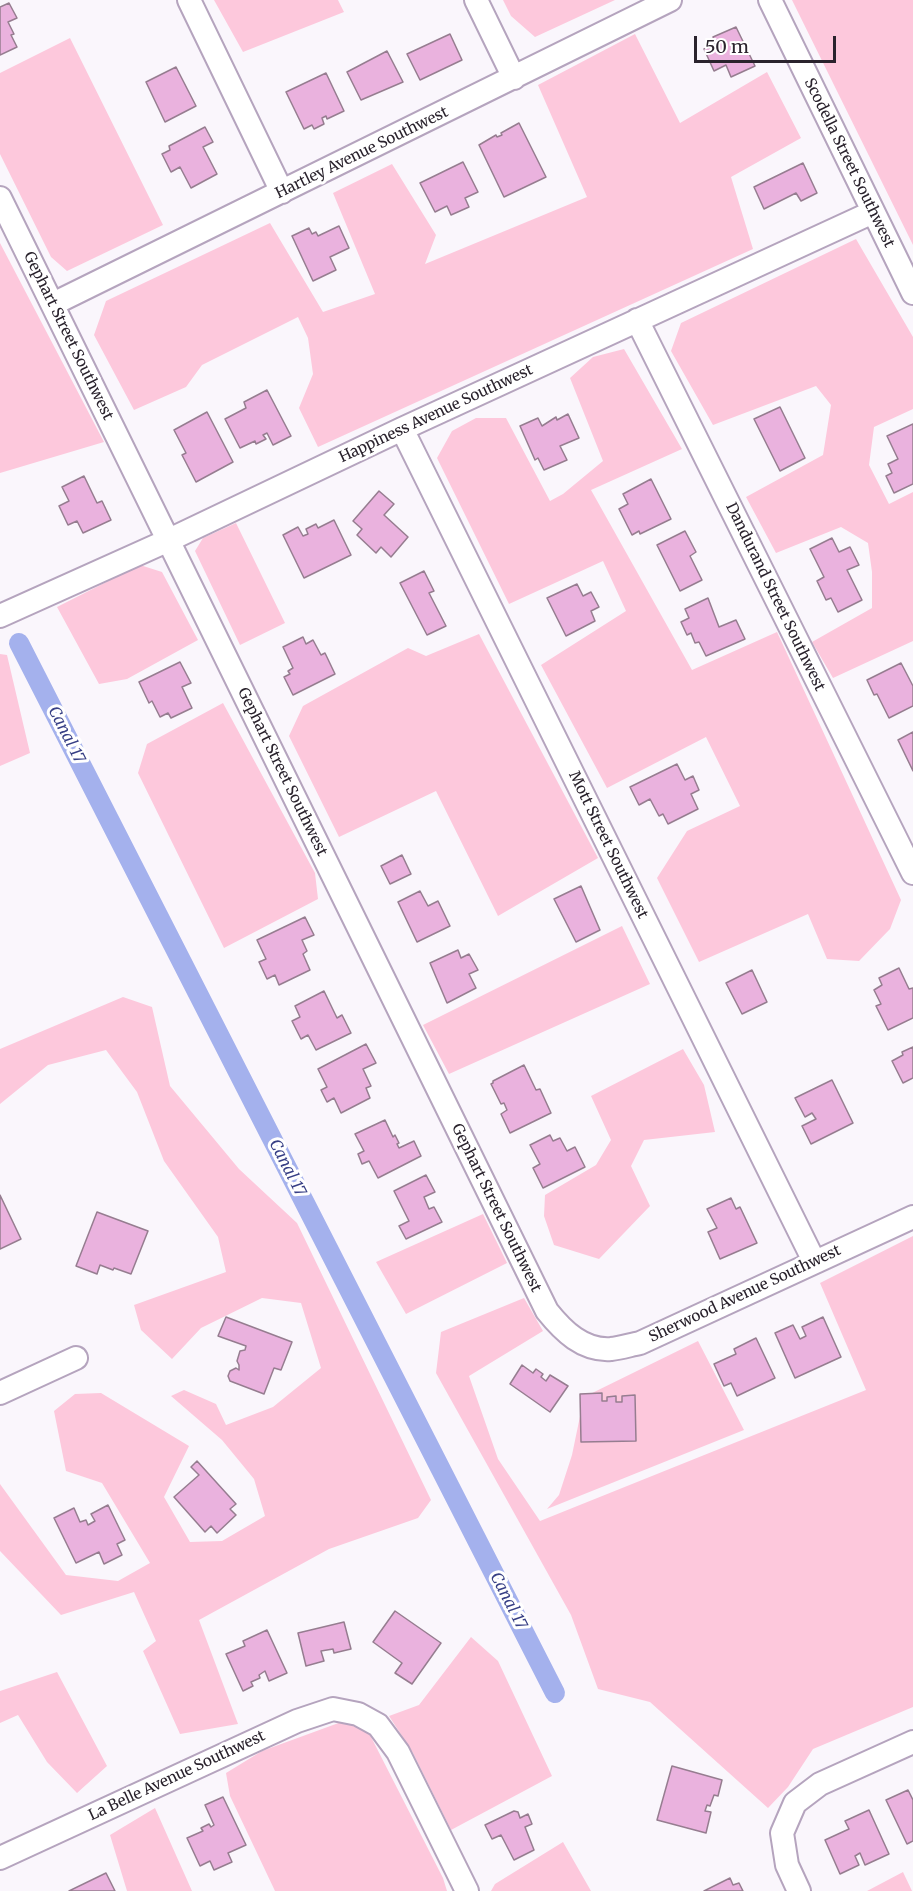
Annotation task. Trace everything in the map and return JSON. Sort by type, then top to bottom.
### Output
[{"type":"street","points":[[189,0],[282,192]]},
{"type":"street","points":[[477,0],[514,78]]},
{"type":"street","name":"Hartley Avenue Southwest","points":[[53,304],[670,0]]},
{"type":"street","name":"Scodella Street Southwest","points":[[770,0],[913,292]]},
{"type":"street","name":"Gephart Street Southwest","points":[[0,198],[547,1311],[561,1328],[574,1338]]},
{"type":"street","name":"Happiness Avenue Southwest","points":[[0,616],[169,540],[402,429],[873,212]]},
{"type":"street","name":"Dandurand Street Southwest","points":[[637,320],[913,873]]},
{"type":"street","name":"Mott Street Southwest","points":[[402,429],[814,1262]]},
{"type":"street","name":"Sherwood Avenue Southwest","points":[[574,1338],[588,1346],[609,1349],[640,1343],[913,1217]]},
{"type":"street","points":[[0,1393],[76,1358]]},
{"type":"street","name":"La Belle Avenue Southwest","points":[[0,1858],[305,1718],[333,1709],[358,1714],[378,1725],[398,1752],[467,1891]]},
{"type":"street","points":[[799,1891],[787,1865],[782,1833],[795,1803],[820,1784],[913,1742]]},
{"type":"shaded area","points":[[214,0],[338,0],[344,12],[243,52]]},
{"type":"shaded area","points":[[503,0],[615,0],[535,37],[511,16]]},
{"type":"shaded area","points":[[792,0],[913,0],[913,245]]},
{"type":"shaded area","points":[[635,34],[680,123],[767,72],[801,138],[731,177],[753,249],[318,447],[299,408],[313,374],[308,338],[298,317],[202,365],[186,387],[134,410],[94,335],[106,301],[270,223],[323,312],[375,294],[333,193],[392,164],[436,235],[425,264],[587,197],[538,85]]},
{"type":"shaded area","points":[[70,38],[163,225],[67,271],[51,257],[0,154],[0,73]]},
{"type":"shaded area","points":[[856,239],[913,337],[913,409],[874,427],[869,465],[889,504],[913,492],[913,641],[833,678],[812,642],[872,608],[872,572],[868,543],[841,527],[776,553],[746,497],[823,455],[831,405],[816,386],[713,425],[671,351],[681,323]]},
{"type":"shaded area","points":[[0,243],[104,442],[0,473]]},
{"type":"shaded area","points":[[624,349],[682,449],[591,490],[692,670],[777,632],[901,900],[890,929],[859,961],[827,959],[808,914],[699,962],[657,878],[687,831],[740,806],[706,737],[607,788],[541,665],[626,611],[603,561],[509,604],[437,458],[452,431],[476,418],[506,418],[550,501],[563,494],[603,461],[570,378],[593,357]]},
{"type":"shaded area","points":[[236,523],[285,623],[240,645],[195,551],[203,538]]},
{"type":"shaded area","points":[[140,565],[162,572],[198,640],[127,679],[99,684],[57,607]]},
{"type":"shaded area","points":[[479,634],[598,858],[498,916],[436,791],[339,837],[289,736],[303,706],[408,648],[426,656]]},
{"type":"shaded area","points":[[0,654],[7,655],[30,753],[0,766]]},
{"type":"shaded area","points":[[223,703],[315,873],[318,899],[224,948],[138,773],[147,744]]},
{"type":"shaded area","points":[[622,926],[650,984],[449,1074],[423,1025]]},
{"type":"shaded area","points":[[123,997],[152,1007],[170,1086],[239,1169],[297,1223],[431,1500],[418,1518],[329,1549],[199,1620],[238,1724],[180,1734],[143,1651],[156,1641],[134,1592],[61,1615],[0,1551],[0,1484],[66,1575],[118,1581],[150,1563],[102,1483],[66,1471],[54,1411],[75,1394],[101,1393],[189,1446],[164,1497],[190,1542],[222,1541],[265,1516],[254,1479],[222,1440],[171,1396],[184,1390],[216,1404],[226,1425],[273,1407],[321,1368],[301,1303],[262,1298],[201,1328],[172,1359],[141,1330],[134,1305],[226,1272],[218,1237],[164,1161],[137,1092],[106,1050],[48,1065],[0,1104],[0,1049]]},
{"type":"shaded area","points":[[683,1049],[704,1085],[715,1132],[644,1140],[631,1166],[650,1206],[599,1259],[554,1245],[544,1216],[545,1195],[596,1165],[611,1140],[591,1096]]},
{"type":"shaded area","points":[[483,1214],[507,1263],[406,1314],[376,1262]]},
{"type":"shaded area","points":[[913,1236],[913,1707],[813,1749],[788,1787],[768,1808],[650,1702],[598,1689],[571,1615],[436,1373],[441,1332],[524,1298],[543,1331],[469,1376],[498,1459],[540,1521],[866,1390],[820,1283]]},
{"type":"shaded area","points":[[698,1341],[744,1430],[547,1509],[559,1495],[572,1455],[584,1397]]},
{"type":"shaded area","points":[[471,1637],[498,1661],[552,1776],[451,1830],[413,1753],[389,1716],[419,1705]]},
{"type":"shaded area","points":[[57,1672],[107,1766],[77,1793],[47,1762],[18,1715],[0,1723],[0,1691]]},
{"type":"shaded area","points":[[344,1721],[369,1733],[443,1878],[447,1891],[275,1891],[230,1796],[226,1773],[262,1751]]},
{"type":"shaded area","points":[[155,1808],[192,1891],[127,1891],[110,1835]]},
{"type":"shaded area","points":[[563,1842],[591,1891],[491,1891],[495,1884]]},
{"type":"shaded area","points":[[903,1872],[912,1891],[867,1891]]},
{"type":"building","points":[[9,3],[17,18],[8,22],[17,47],[0,55],[0,7]]},
{"type":"building","points":[[736,27],[755,66],[731,77],[726,65],[714,71],[704,49],[716,43],[713,37]]},
{"type":"building","points":[[450,34],[462,60],[420,80],[407,54]]},
{"type":"building","points":[[387,51],[403,82],[361,100],[347,72]]},
{"type":"building","points":[[176,67],[196,106],[165,122],[146,82]]},
{"type":"building","points":[[326,73],[344,111],[327,119],[326,116],[322,118],[324,124],[314,129],[312,125],[304,129],[286,92]]},
{"type":"building","points":[[519,123],[546,177],[504,197],[479,145],[496,135],[497,137],[502,135],[501,133]]},
{"type":"building","points":[[205,127],[213,142],[203,147],[217,174],[191,188],[180,167],[171,172],[162,154],[170,150],[169,146]]},
{"type":"building","points":[[463,162],[478,192],[465,198],[469,207],[451,215],[447,206],[435,212],[420,183]]},
{"type":"building","points":[[803,163],[817,193],[801,201],[796,193],[764,209],[754,187]]},
{"type":"building","points":[[339,226],[349,248],[330,257],[336,270],[313,281],[292,236],[309,228],[312,234],[316,232],[318,236]]},
{"type":"building","points":[[267,390],[291,436],[273,445],[267,433],[263,435],[266,439],[240,448],[225,419],[246,408],[244,402]]},
{"type":"building","points":[[780,407],[805,458],[780,471],[754,419]]},
{"type":"building","points":[[207,412],[233,462],[196,482],[182,455],[186,453],[174,430]]},
{"type":"building","points":[[568,414],[579,438],[560,446],[567,460],[544,470],[538,458],[535,460],[520,426],[538,418],[542,426],[556,417],[557,420]]},
{"type":"building","points":[[913,424],[913,484],[894,493],[886,476],[892,473],[888,464],[898,459],[887,436]]},
{"type":"building","points":[[84,476],[97,503],[102,501],[111,520],[83,533],[77,521],[68,525],[59,506],[69,501],[62,487]]},
{"type":"building","points":[[651,479],[671,519],[640,534],[639,531],[632,535],[619,509],[628,504],[623,494]]},
{"type":"building","points":[[379,491],[394,504],[384,515],[408,537],[391,557],[381,547],[376,553],[357,535],[362,529],[353,521]]},
{"type":"building","points":[[334,520],[351,555],[304,578],[283,535],[298,527],[303,536],[308,534],[306,529],[316,524],[318,528]]},
{"type":"building","points":[[685,531],[696,552],[690,556],[702,580],[680,591],[657,545]]},
{"type":"building","points":[[832,538],[839,552],[850,547],[859,565],[847,570],[862,600],[838,612],[831,598],[826,600],[817,581],[824,577],[810,549]]},
{"type":"building","points":[[424,571],[434,591],[429,593],[446,626],[427,635],[400,583]]},
{"type":"building","points":[[577,584],[583,596],[591,592],[599,607],[591,611],[595,621],[566,636],[547,598]]},
{"type":"building","points":[[708,598],[719,627],[736,620],[745,639],[706,656],[699,642],[695,643],[691,633],[687,635],[681,622],[689,618],[685,609]]},
{"type":"building","points":[[303,637],[306,644],[313,640],[321,655],[325,653],[335,674],[293,695],[284,677],[290,674],[288,671],[293,668],[283,647]]},
{"type":"building","points":[[180,662],[191,683],[182,687],[192,708],[171,718],[168,713],[160,717],[152,701],[149,703],[139,682]]},
{"type":"building","points":[[901,663],[913,686],[913,706],[889,718],[867,680]]},
{"type":"building","points":[[913,732],[913,771],[898,740]]},
{"type":"building","points":[[677,764],[685,780],[693,776],[699,790],[691,794],[698,809],[668,824],[663,814],[659,816],[650,799],[639,805],[630,787]]},
{"type":"building","points":[[402,855],[411,874],[390,884],[381,866]]},
{"type":"building","points":[[581,886],[600,930],[576,942],[554,899]]},
{"type":"building","points":[[420,891],[428,906],[438,901],[450,926],[417,942],[398,902]]},
{"type":"building","points":[[305,917],[314,935],[302,940],[307,951],[303,954],[310,970],[279,985],[275,975],[267,979],[259,962],[266,959],[257,940]]},
{"type":"building","points":[[458,950],[461,958],[469,954],[478,970],[469,974],[476,988],[447,1003],[430,963]]},
{"type":"building","points":[[899,968],[909,989],[913,988],[913,1018],[888,1030],[876,1006],[881,1004],[874,990],[882,985],[879,978]]},
{"type":"building","points":[[752,970],[767,1002],[742,1014],[726,983]]},
{"type":"building","points":[[324,991],[337,1018],[342,1015],[351,1033],[316,1050],[308,1035],[301,1039],[292,1021],[300,1017],[295,1006]]},
{"type":"building","points":[[366,1044],[376,1063],[363,1069],[371,1086],[366,1088],[370,1098],[341,1113],[334,1098],[327,1102],[321,1090],[327,1087],[318,1069]]},
{"type":"building","points":[[913,1047],[913,1078],[903,1083],[892,1061],[903,1055],[902,1052]]},
{"type":"building","points":[[524,1065],[536,1090],[540,1089],[551,1113],[510,1133],[501,1114],[507,1110],[504,1103],[501,1104],[491,1084]]},
{"type":"building","points":[[832,1080],[853,1123],[811,1144],[802,1126],[816,1119],[812,1113],[805,1117],[795,1098]]},
{"type":"building","points":[[385,1120],[393,1137],[395,1135],[399,1143],[397,1144],[399,1148],[414,1141],[421,1156],[378,1178],[369,1161],[362,1164],[358,1154],[364,1151],[355,1134]]},
{"type":"building","points":[[550,1135],[553,1141],[560,1138],[567,1151],[575,1147],[585,1167],[543,1188],[533,1168],[540,1164],[530,1145]]},
{"type":"building","points":[[426,1175],[435,1192],[424,1197],[429,1209],[434,1207],[442,1222],[406,1239],[399,1226],[409,1221],[394,1191]]},
{"type":"building","points":[[0,1195],[21,1239],[0,1249]]},
{"type":"building","points":[[731,1198],[736,1209],[740,1207],[757,1243],[720,1259],[708,1232],[717,1228],[707,1209]]},
{"type":"building","points":[[97,1212],[148,1231],[131,1274],[100,1265],[97,1274],[76,1266]]},
{"type":"building","points":[[226,1317],[292,1342],[281,1370],[274,1368],[264,1394],[230,1381],[228,1376],[230,1371],[236,1368],[239,1370],[237,1361],[240,1351],[245,1350],[246,1346],[218,1336]]},
{"type":"building","points":[[823,1317],[841,1357],[795,1378],[775,1333],[793,1325],[800,1339],[806,1336],[802,1327]]},
{"type":"building","points":[[756,1338],[775,1378],[737,1396],[731,1383],[724,1386],[714,1364],[736,1354],[734,1349]]},
{"type":"building","points":[[522,1365],[533,1373],[536,1369],[543,1374],[541,1377],[546,1381],[550,1375],[568,1386],[550,1412],[510,1384]]},
{"type":"building","points":[[602,1393],[602,1401],[607,1401],[607,1397],[616,1396],[616,1402],[622,1402],[622,1396],[635,1395],[636,1441],[581,1442],[580,1394]]},
{"type":"building","points":[[197,1461],[236,1504],[230,1509],[236,1515],[217,1533],[211,1526],[205,1532],[174,1497],[199,1475],[191,1467]]},
{"type":"building","points":[[108,1505],[125,1540],[117,1544],[122,1555],[104,1564],[99,1552],[76,1563],[54,1518],[74,1508],[80,1522],[86,1520],[88,1525],[95,1521],[91,1514]]},
{"type":"building","points":[[395,1611],[441,1643],[412,1684],[395,1673],[402,1663],[373,1642]]},
{"type":"building","points":[[344,1622],[351,1649],[334,1653],[333,1649],[321,1651],[324,1661],[306,1666],[298,1633]]},
{"type":"building","points":[[267,1630],[287,1673],[269,1681],[265,1671],[259,1675],[260,1678],[251,1682],[253,1686],[243,1691],[226,1654],[245,1646],[243,1641]]},
{"type":"building","points":[[672,1766],[722,1780],[718,1796],[714,1795],[710,1806],[707,1805],[705,1811],[711,1812],[706,1833],[657,1820]]},
{"type":"building","points":[[908,1790],[913,1800],[913,1841],[907,1844],[886,1800]]},
{"type":"building","points":[[223,1797],[246,1845],[228,1853],[232,1862],[214,1870],[210,1861],[200,1866],[187,1838],[203,1831],[201,1828],[209,1824],[211,1827],[214,1825],[205,1805]]},
{"type":"building","points":[[869,1810],[889,1854],[865,1865],[860,1853],[855,1856],[859,1865],[840,1874],[825,1840],[849,1829],[845,1821]]},
{"type":"building","points":[[514,1811],[518,1812],[520,1818],[528,1814],[532,1824],[525,1827],[534,1850],[514,1860],[501,1835],[492,1839],[485,1825]]},
{"type":"building","points":[[106,1873],[115,1891],[69,1891]]},
{"type":"building","points":[[730,1878],[733,1885],[739,1883],[743,1891],[704,1891]]},
{"type":"waterway","name":"Canal 17","points":[[19,643],[555,1693]]}]
